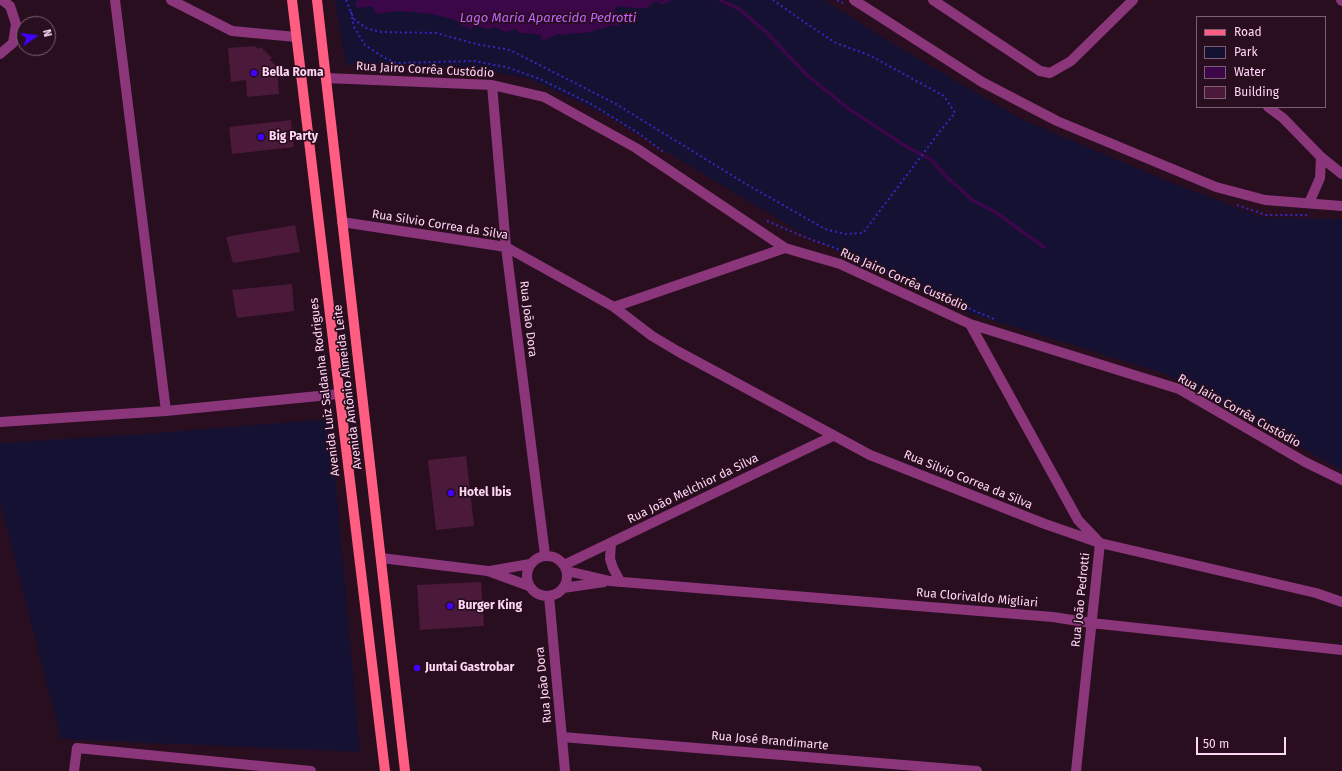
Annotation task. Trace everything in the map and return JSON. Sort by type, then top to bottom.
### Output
[{"type":"main road","name":"Avenida Luiz Saldanha Rodrigues","points":[[292,0],[385,771]]},
{"type":"main road","name":"Avenida Antônio Almeida Leite","points":[[316,0],[405,771]]},
{"type":"street","points":[[0,54],[13,43],[16,24],[10,6],[2,0]]},
{"type":"street","points":[[116,0],[166,411]]},
{"type":"street","points":[[170,0],[232,31],[296,37]]},
{"type":"street","points":[[854,0],[982,82],[1057,121],[1216,187],[1265,200],[1342,206]]},
{"type":"street","points":[[933,0],[1040,71],[1050,73],[1071,61],[1133,0]]},
{"type":"street","name":"Rua Jairo Corrêa Custódio","points":[[326,78],[492,85],[544,97],[636,148],[785,248],[840,264],[970,324],[1179,390],[1305,462],[1342,480]]},
{"type":"street","name":"Rua João Dora","points":[[492,85],[506,247],[544,555]]},
{"type":"street","points":[[1269,108],[1283,118],[1321,157],[1342,174]]},
{"type":"street","points":[[1308,203],[1320,178],[1321,157]]},
{"type":"street","name":"Rua Silvio Correa da Silva","points":[[342,222],[506,247],[614,307],[652,336],[679,352],[870,455],[1045,524],[1100,543],[1316,593],[1342,602]]},
{"type":"street","points":[[614,307],[785,248]]},
{"type":"street","name":"Rua João Pedrotti","points":[[970,324],[1078,520],[1100,543],[1076,771]]},
{"type":"street","points":[[0,422],[166,411],[339,394]]},
{"type":"street","name":"Rua João Melchior da Silva","points":[[566,568],[610,543],[833,436]]},
{"type":"street","points":[[610,543],[610,558],[615,581]]},
{"type":"street","points":[[380,558],[488,571],[529,586],[537,594],[549,596],[554,595],[563,588],[566,582],[566,568],[556,557],[544,555],[534,559],[530,564],[526,575],[529,586]]},
{"type":"street","points":[[488,571],[530,564]]},
{"type":"street","name":"Rua Clorivaldo Migliari","points":[[566,568],[615,581],[1045,616],[1091,623],[1342,650]]},
{"type":"street","name":"Rua Clorivaldo Migliari","points":[[563,588],[615,581]]},
{"type":"street","name":"Rua João Dora","points":[[549,596],[565,771]]},
{"type":"street","name":"Rua José Brandimarte","points":[[562,737],[977,771]]},
{"type":"street","points":[[74,771],[77,748],[311,771]]},
{"type":"path","points":[[346,0],[354,19],[366,28],[381,32],[436,33],[476,44],[510,50],[616,104],[746,184],[825,229],[846,234],[863,233],[940,130],[955,113],[944,96],[869,55],[836,43],[773,0]]},
{"type":"path","points":[[351,12],[354,28],[365,45],[383,57],[396,62],[474,61],[506,67],[540,79],[591,104],[638,133],[669,156]]},
{"type":"path","points":[[762,219],[835,248],[998,321]]},
{"type":"green space","points":[[335,0],[824,0],[892,43],[1021,119],[1165,180],[1261,217],[1342,219],[1342,470],[1163,373],[965,312],[801,233],[606,115],[527,78],[455,66],[346,65]]},
{"type":"green space","points":[[330,419],[360,752],[61,739],[0,502],[0,443],[144,434]]},
{"type":"water","name":"Lago Maria Aparecida Pedrotti","points":[[357,0],[660,0],[661,3],[654,1],[647,8],[618,6],[614,10],[621,18],[619,27],[614,25],[585,33],[572,33],[567,35],[559,34],[544,40],[540,39],[542,36],[537,34],[519,33],[516,29],[506,32],[495,27],[489,29],[475,26],[470,29],[455,20],[413,11],[408,13],[405,11],[377,14],[372,6],[358,8],[355,5]]},
{"type":"building","name":"Bella Roma","points":[[255,46],[258,49],[261,47],[272,58],[270,60],[277,67],[279,94],[247,97],[246,80],[231,82],[228,48]]},
{"type":"building","name":"Big Party","points":[[291,120],[294,147],[232,154],[229,127]]},
{"type":"building","points":[[295,225],[300,252],[233,263],[226,237]]},
{"type":"building","points":[[292,284],[294,311],[237,318],[232,290]]},
{"type":"building","name":"Hotel Ibis","points":[[466,456],[474,526],[436,530],[428,460]]},
{"type":"building","name":"Burger King","points":[[481,582],[484,626],[420,630],[417,585]]},
{"type":"waterway","points":[[661,3],[669,0]]},
{"type":"waterway","points":[[720,0],[739,9],[765,31],[808,76],[849,109],[904,145],[930,159],[972,200],[995,212],[1044,247]]},
{"type":"place","name":"Bella Roma","points":[[254,73]]},
{"type":"place","name":"Big Party","points":[[261,137]]},
{"type":"place","name":"Hotel Ibis","points":[[451,493]]},
{"type":"place","name":"Burger King","points":[[450,606]]},
{"type":"place","name":"Juntai Gastrobar","points":[[417,668]]}]
